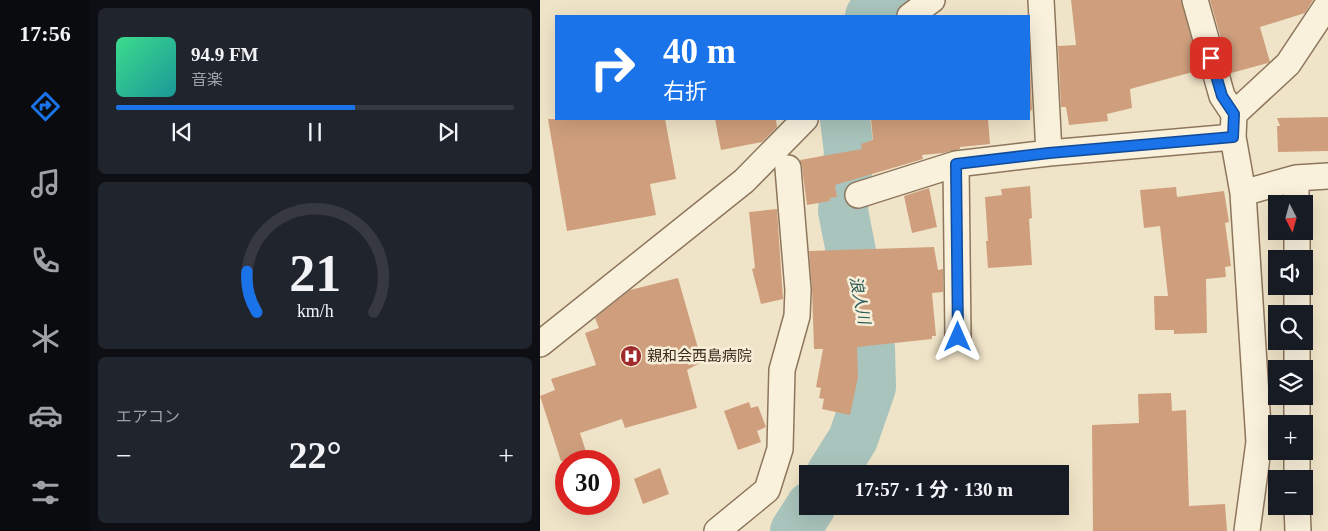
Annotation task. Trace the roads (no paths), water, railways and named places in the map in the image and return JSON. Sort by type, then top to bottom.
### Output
[{"type":"street","points":[[911,15],[932,0]]},
{"type":"street","points":[[1041,0],[1049,153]]},
{"type":"street","points":[[1195,0],[1222,96],[1233,126],[1243,193],[1258,442],[1252,530]]},
{"type":"street","points":[[858,195],[956,164],[1049,153],[1233,126],[1288,64],[1328,4]]},
{"type":"street","points":[[540,344],[744,181],[804,120]]},
{"type":"street","points":[[956,164],[958,337]]},
{"type":"street","points":[[717,531],[766,490],[780,449],[782,370],[797,316],[798,290],[788,168]]},
{"type":"street","points":[[1243,193],[1296,178],[1328,176]]},
{"type":"street","points":[[1296,178],[1296,195]]},
{"type":"street","points":[[1297,515],[1298,531]]},
{"type":"waterway","name":"浪人川","points":[[871,15],[892,0]]},
{"type":"waterway","name":"浪人川","points":[[837,465],[853,439],[871,387],[870,348],[843,211],[849,152],[845,120]]},
{"type":"waterway","name":"浪人川","points":[[795,531],[805,515]]},
{"type":"place","name":"親和会西島病院","points":[[631,356]]}]
